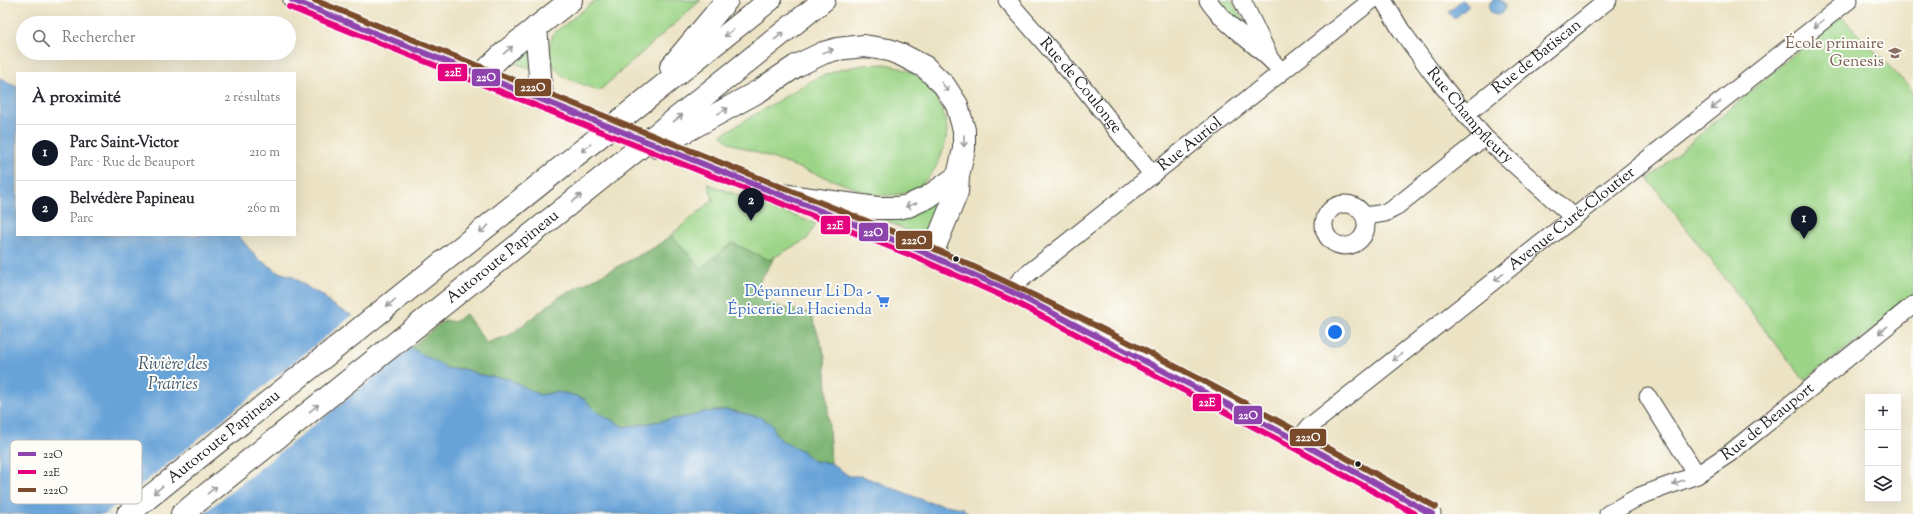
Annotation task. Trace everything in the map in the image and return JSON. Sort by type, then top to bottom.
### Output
[{"type":"highway","points":[[481,75],[494,62],[571,0]]},
{"type":"highway","points":[[638,106],[728,0]]},
{"type":"highway","name":"Autoroute Papineau","points":[[142,503],[770,0]]},
{"type":"highway","name":"Autoroute Papineau","points":[[182,514],[824,0]]},
{"type":"highway","points":[[536,28],[542,100]]},
{"type":"highway","points":[[603,177],[759,91],[809,59],[837,49],[864,46],[889,50],[913,60],[936,76],[944,85],[957,105],[964,130],[963,158],[958,176],[957,192],[931,256]]},
{"type":"highway","points":[[781,195],[877,208],[897,208],[908,206],[928,197],[958,176]]},
{"type":"highway","name":"Autoroute Papineau","points":[[128,514],[140,504]]},
{"type":"street","points":[[292,0],[781,195],[931,256],[1012,292],[1298,441],[1432,514]]},
{"type":"street","name":"Rue de Coulonge","points":[[1007,0],[1082,87],[1152,174]]},
{"type":"street","points":[[1208,0],[1235,29],[1269,56],[1281,71]]},
{"type":"street","points":[[1242,0],[1269,56]]},
{"type":"street","name":"Rue Auriol","points":[[1012,292],[1020,280],[1372,0]]},
{"type":"street","name":"Rue Champfleury","points":[[1382,0],[1414,49],[1484,136],[1573,218]]},
{"type":"street","name":"Rue de Batiscan","points":[[1466,114],[1608,0]]},
{"type":"street","name":"Avenue Curé-Cloutier","points":[[1298,441],[1309,427],[1849,0]]},
{"type":"street","points":[[1366,216],[1385,213],[1393,208],[1484,136]]},
{"type":"street","name":"Rue de Beauport","points":[[1608,514],[1640,496],[1697,475],[1730,453],[1913,305]]},
{"type":"street","points":[[1648,397],[1697,475]]},
{"type":"green space","points":[[596,0],[701,0],[599,91],[564,77],[553,66],[548,52],[553,34]]},
{"type":"green space","points":[[1217,0],[1231,0],[1244,21],[1243,24],[1241,24]]},
{"type":"green space","points":[[1840,15],[1913,91],[1913,299],[1804,380],[1648,179]]},
{"type":"green space","points":[[530,42],[533,69],[507,61]]},
{"type":"green space","points":[[886,64],[908,71],[925,82],[938,102],[945,117],[947,131],[946,140],[944,149],[936,166],[925,181],[910,191],[901,194],[883,196],[874,195],[730,143],[721,135],[814,79],[842,69],[864,65]]},
{"type":"green space","points":[[708,184],[816,224],[807,239],[769,260],[732,243],[701,268],[671,235],[713,200]]},
{"type":"green space","points":[[948,195],[926,240],[879,217]]},
{"type":"green space","points":[[671,235],[701,268],[732,243],[769,260],[775,257],[761,279],[754,296],[783,308],[811,313],[825,356],[831,463],[813,461],[801,450],[784,442],[760,417],[727,410],[704,412],[692,416],[624,427],[597,412],[584,399],[569,394],[555,392],[540,395],[508,379],[481,375],[464,369],[449,369],[410,348],[445,320],[454,322],[466,314],[486,343],[510,335],[559,297],[655,247]]},
{"type":"water","points":[[1494,-1],[1500,-1],[1505,4],[1503,13],[1500,15],[1494,15],[1489,10],[1489,4]]},
{"type":"water","points":[[1462,0],[1469,6],[1454,19],[1448,12]]},
{"type":"water","name":"Rivière des Prairies","points":[[0,78],[16,86],[16,236],[239,236],[257,258],[278,272],[292,276],[313,291],[323,295],[329,303],[449,369],[464,369],[481,375],[509,379],[540,395],[555,392],[569,394],[584,399],[597,412],[624,427],[692,416],[704,412],[727,410],[760,417],[773,425],[775,434],[784,442],[801,450],[813,461],[831,463],[849,476],[862,476],[928,502],[963,508],[969,514],[0,514]]},
{"type":"pier","points":[[354,314],[412,347],[203,514],[105,514],[117,504],[142,504],[142,484]]},
{"type":"transit line","name":"22O","points":[[292,0],[916,249],[1012,292],[1298,441],[1432,514]]},
{"type":"transit line","name":"222O","points":[[314,0],[919,242],[1051,303],[1116,336],[1244,403],[1436,507]]},
{"type":"transit line","name":"22E","points":[[289,7],[913,256],[1009,299],[1294,448],[1415,514]]},
{"type":"place","name":"École primaire Genesis","points":[[1895,53]]},
{"type":"place","name":"Belvédère Papineau","points":[[751,221]]},
{"type":"place","name":"Parc Saint-Victor","points":[[1804,239]]},
{"type":"place","name":"Dépanneur Li Da - Épicerie La Hacienda","points":[[883,301]]}]
